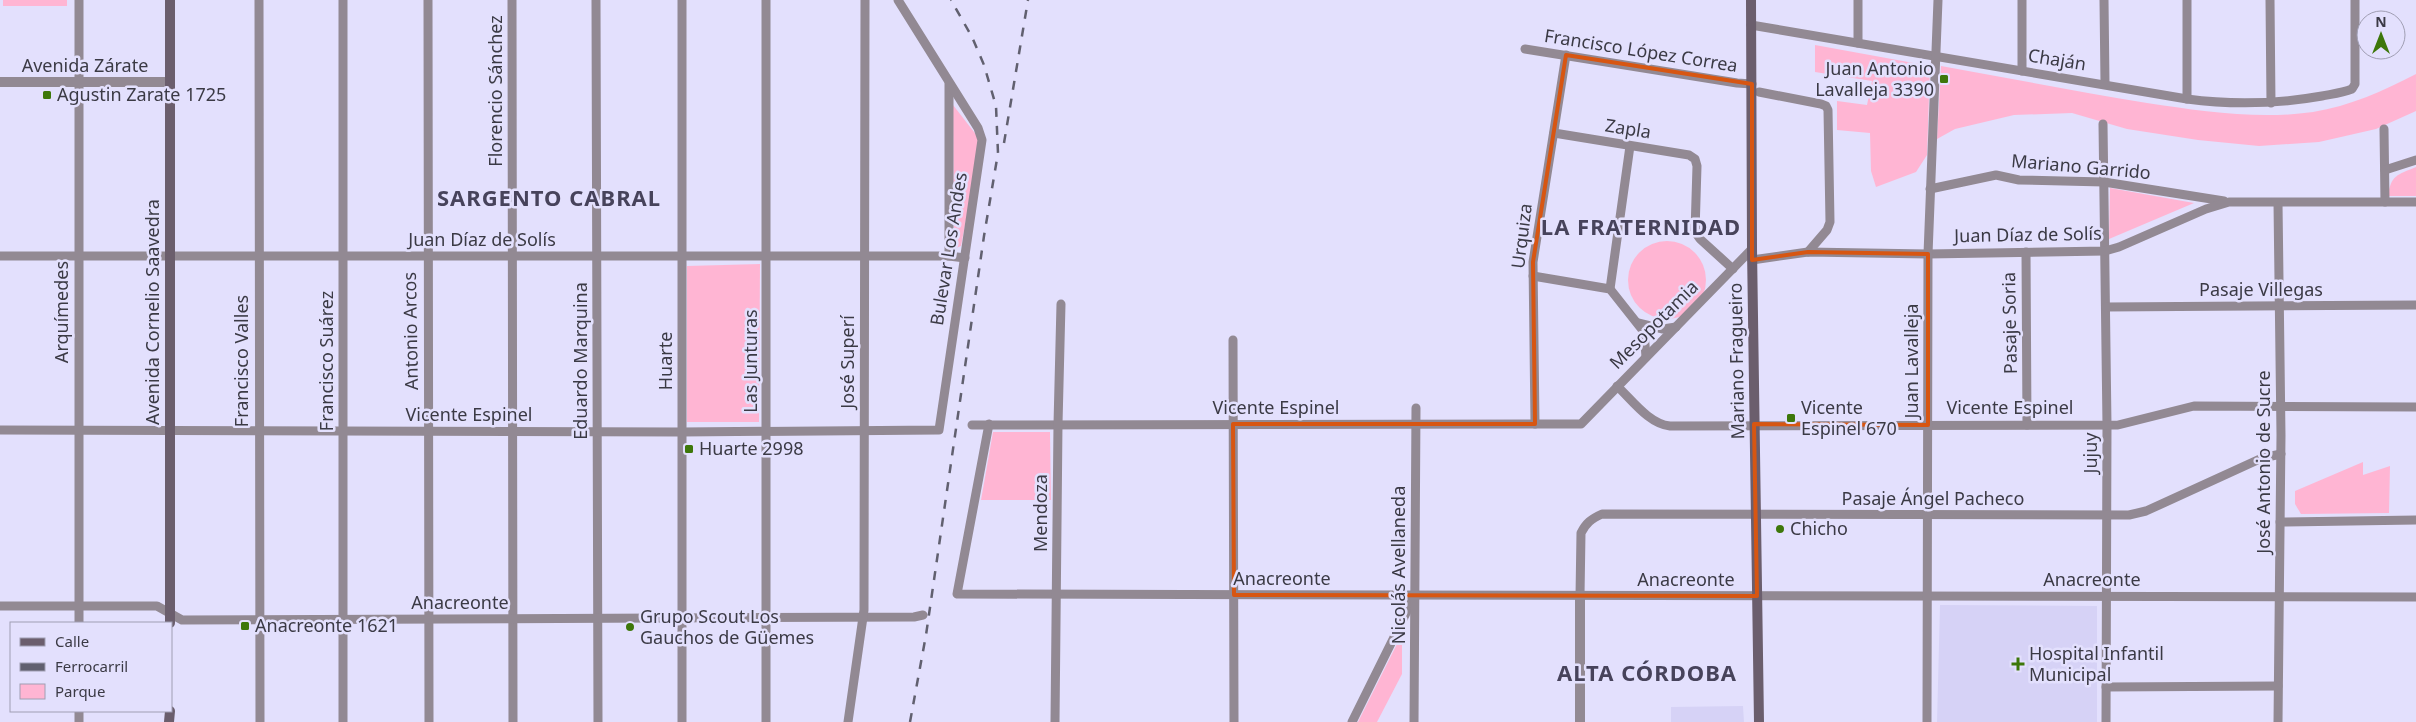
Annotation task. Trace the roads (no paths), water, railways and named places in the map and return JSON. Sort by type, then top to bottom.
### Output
[{"type":"main road","name":"Avenida Cornelio Saavedra","points":[[170,0],[170,618]]},
{"type":"main road","name":"Mariano Fragueiro","points":[[1751,0],[1752,255],[1759,722]]},
{"type":"street","name":"Arquímedes","points":[[79,0],[79,622]]},
{"type":"street","name":"Francisco Valles","points":[[259,0],[258,431],[260,722]]},
{"type":"street","name":"Francisco Suárez","points":[[343,0],[343,722]]},
{"type":"street","name":"Antonio Arcos","points":[[428,0],[429,722]]},
{"type":"street","name":"Florencio Sánchez","points":[[512,0],[513,722]]},
{"type":"street","name":"Eduardo Marquina","points":[[596,0],[598,722]]},
{"type":"street","name":"Huarte","points":[[682,0],[682,722]]},
{"type":"street","name":"Las Junturas","points":[[766,0],[766,722]]},
{"type":"street","name":"José Superí","points":[[848,722],[864,617],[864,0]]},
{"type":"street","name":"Bulevar Los Andes","points":[[898,0],[978,128],[982,140],[939,430]]},
{"type":"street","points":[[1858,0],[1858,43]]},
{"type":"street","name":"Juan Lavalleja","points":[[1927,722],[1928,254],[1938,57],[1938,0]]},
{"type":"street","points":[[2022,0],[2022,71]]},
{"type":"street","points":[[2104,0],[2105,83]]},
{"type":"street","points":[[2187,0],[2187,99]]},
{"type":"street","points":[[2270,0],[2271,103]]},
{"type":"street","name":"Chaján","points":[[1751,26],[2105,83],[2187,99],[2239,104],[2271,103],[2347,91],[2356,84],[2355,0]]},
{"type":"street","name":"Francisco López Correa","points":[[1524,48],[1736,83],[1752,84]]},
{"type":"street","name":"Urquiza","points":[[1535,424],[1533,262],[1566,55]]},
{"type":"street","name":"Avenida Zárate","points":[[0,82],[170,82]]},
{"type":"street","name":"Bulevar Los Andes","points":[[949,82],[949,256]]},
{"type":"street","points":[[1760,92],[1820,104],[1826,106],[1828,110],[1830,222],[1827,230],[1808,252]]},
{"type":"street","name":"Jujuy","points":[[2103,124],[2108,425],[2106,722]]},
{"type":"street","points":[[2384,129],[2385,202]]},
{"type":"street","name":"Zapla","points":[[1554,133],[1689,155],[1695,160],[1697,166],[1695,232],[1732,269]]},
{"type":"street","points":[[1610,289],[1630,146]]},
{"type":"street","points":[[2385,170],[2416,160]]},
{"type":"street","name":"Mariano Garrido","points":[[1930,189],[1996,175],[2019,180],[2104,182],[2229,202]]},
{"type":"street","name":"Juan Díaz de Solís","points":[[1752,255],[1808,252],[1928,254],[2105,251],[2119,247],[2206,209],[2229,202],[2416,202]]},
{"type":"street","name":"José Antonio de Sucre","points":[[2278,203],[2281,306],[2278,722]]},
{"type":"street","name":"Pasaje Soria","points":[[2026,252],[2027,424]]},
{"type":"street","name":"Mesopotamia","points":[[1581,424],[1732,269],[1752,255]]},
{"type":"street","name":"Juan Díaz de Solís","points":[[0,256],[949,256],[965,258]]},
{"type":"street","points":[[1533,276],[1610,289],[1638,323],[1645,338],[1646,356]]},
{"type":"street","name":"Mendoza","points":[[1055,722],[1061,304]]},
{"type":"street","name":"Pasaje Villegas","points":[[2106,307],[2416,305]]},
{"type":"street","points":[[1638,323],[1663,329],[1676,327]]},
{"type":"street","points":[[1233,340],[1234,722]]},
{"type":"street","name":"Vicente Espinel","points":[[1617,386],[1660,425],[2108,425],[2194,406],[2416,407]]},
{"type":"street","name":"Nicolás Avellaneda","points":[[1414,722],[1416,408]]},
{"type":"street","name":"Anacreonte","points":[[989,424],[957,594],[2416,597]]},
{"type":"street","name":"Vicente Espinel","points":[[972,425],[1581,424]]},
{"type":"street","name":"Vicente Espinel","points":[[0,430],[682,432],[939,430]]},
{"type":"street","name":"Pasaje Ángel Pacheco","points":[[1580,596],[1581,533],[1588,521],[1602,514],[2107,516],[2137,514],[2262,458],[2281,454]]},
{"type":"street","points":[[2280,522],[2416,520]]},
{"type":"street","points":[[1352,722],[1414,596]]},
{"type":"street","points":[[1580,596],[1580,722]]},
{"type":"street","name":"Anacreonte","points":[[0,606],[157,606],[170,618],[182,620],[914,617],[923,615]]},
{"type":"street","points":[[2106,687],[2278,686]]},
{"type":"railway","points":[[910,722],[926,635],[984,236],[998,153],[996,106],[984,65],[972,37],[951,0]]},
{"type":"railway","points":[[1004,143],[1028,0]]},
{"type":"place","name":"Juan Antonio Lavalleja 3390","points":[[1944,79]]},
{"type":"place","name":"Agustin Zarate 1725","points":[[47,95]]},
{"type":"place","name":"Vicente Espinel 670","points":[[1791,418]]},
{"type":"place","name":"Huarte 2998","points":[[689,449]]},
{"type":"place","name":"Chicho","points":[[1780,529]]},
{"type":"place","name":"Anacreonte 1621","points":[[245,626]]},
{"type":"place","name":"Grupo Scout Los Gauchos de Güemes","points":[[630,627]]},
{"type":"place","name":"Hospital Infantil Municipal","points":[[2018,664]]},
{"type":"district","name":"SARGENTO CABRAL","points":[[549,198]]},
{"type":"district","name":"LA FRATERNIDAD","points":[[1641,227]]},
{"type":"district","name":"ALTA CÓRDOBA","points":[[1647,673]]}]
